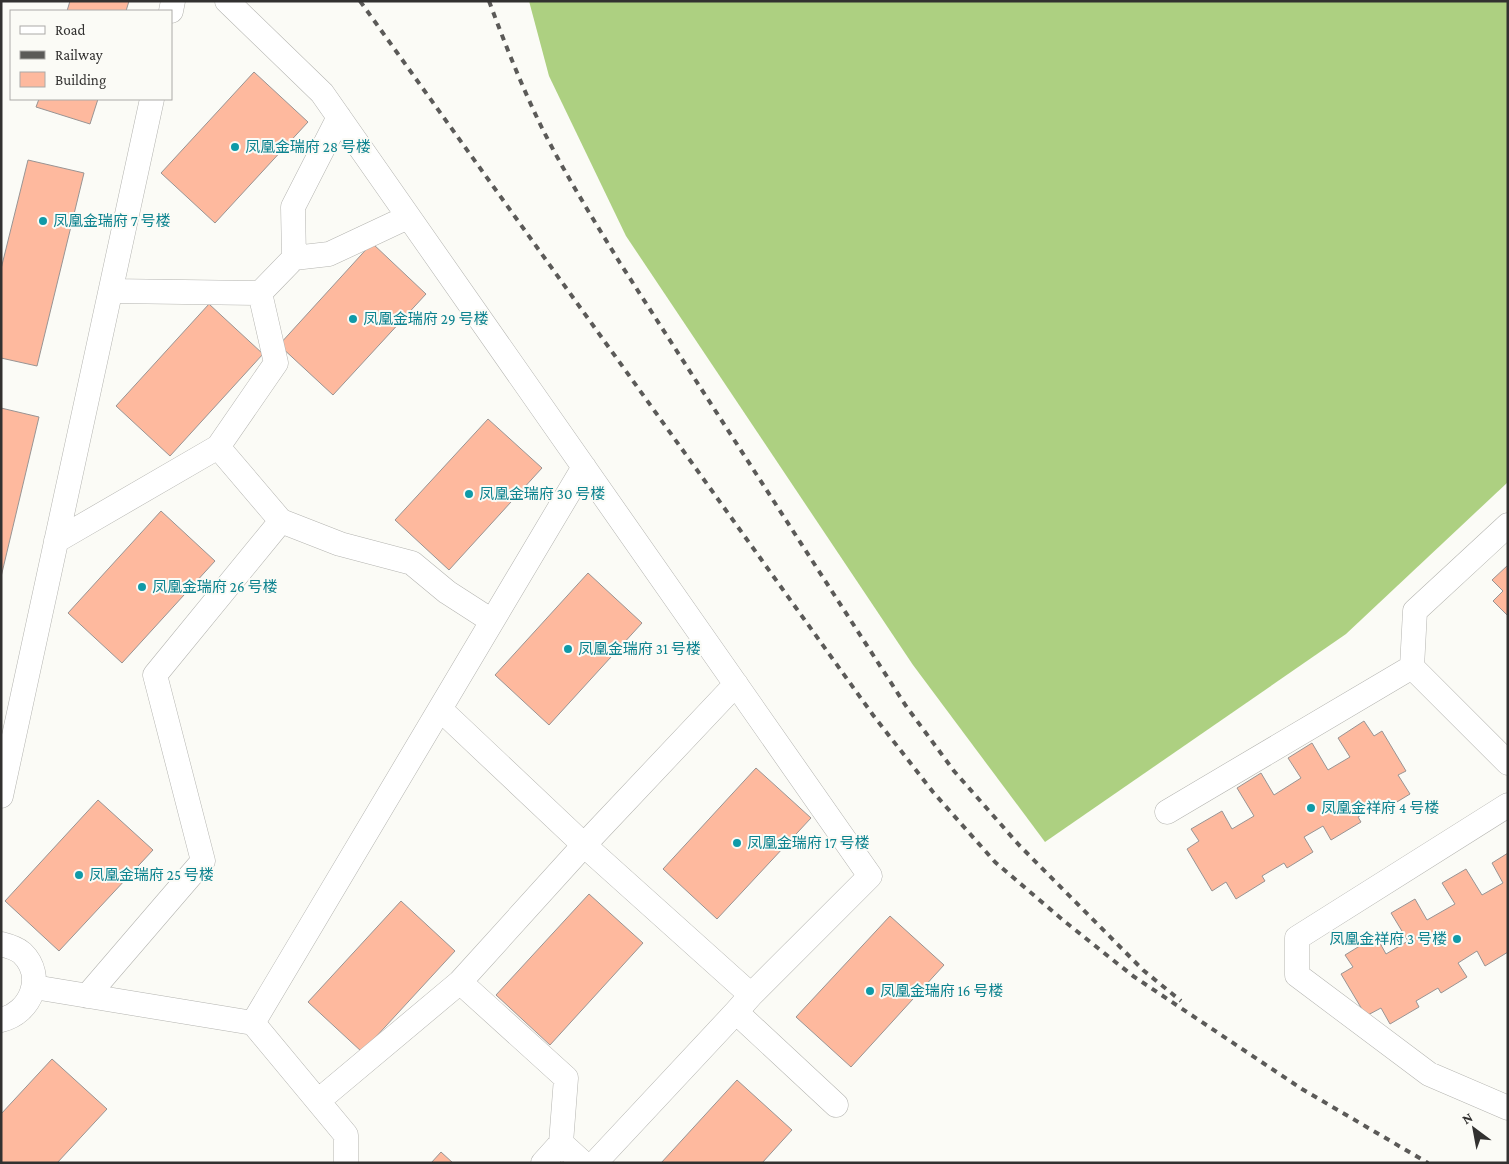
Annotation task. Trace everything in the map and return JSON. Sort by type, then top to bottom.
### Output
[{"type":"street","points":[[227,1],[322,93],[870,876],[744,1004],[595,1163]]},
{"type":"street","points":[[1,796],[152,100]]},
{"type":"street","points":[[294,258],[293,207],[339,117]]},
{"type":"street","points":[[111,291],[260,293],[294,258],[329,254],[408,216]]},
{"type":"street","points":[[56,541],[218,447],[276,363],[260,293]]},
{"type":"street","points":[[218,447],[281,521],[340,544],[412,563],[448,592],[492,621]]},
{"type":"street","points":[[253,1023],[584,467]]},
{"type":"street","points":[[87,996],[203,861],[155,675],[281,521]]},
{"type":"street","points":[[1508,526],[1415,610],[1412,668],[1508,763]]},
{"type":"street","points":[[1168,812],[1412,668]]},
{"type":"street","points":[[318,1101],[460,982],[584,845],[736,684]]},
{"type":"street","points":[[440,709],[584,845],[744,1004],[836,1106]]},
{"type":"street","points":[[1508,805],[1297,938],[1297,975],[1429,1074],[1508,1108]]},
{"type":"street","points":[[1,944],[12,947],[22,954],[30,964],[34,975],[34,987],[30,1000],[10,1018],[1,1020]]},
{"type":"street","points":[[460,982],[566,1078],[561,1143],[543,1163]]},
{"type":"street","points":[[34,987],[253,1023],[346,1134],[346,1163]]},
{"type":"street","points":[[561,1143],[583,1163]]},
{"type":"green space","points":[[529,1],[1508,1],[1508,482],[1346,634],[1045,842],[913,665],[626,236],[549,76]]},
{"type":"building","points":[[70,1],[129,1],[126,10],[67,10]]},
{"type":"building","name":"凤凰金瑞府 28 号楼","points":[[254,72],[308,122],[215,223],[161,173]]},
{"type":"building","points":[[39,100],[98,100],[90,124],[36,107]]},
{"type":"building","name":"凤凰金瑞府 7 号楼","points":[[28,160],[84,173],[37,366],[1,358],[1,269]]},
{"type":"building","name":"凤凰金瑞府 29 号楼","points":[[372,243],[426,294],[333,395],[279,345]]},
{"type":"building","points":[[209,304],[263,354],[170,456],[116,406]]},
{"type":"building","points":[[1,408],[39,417],[1,577]]},
{"type":"building","name":"凤凰金瑞府 30 号楼","points":[[488,419],[542,468],[449,570],[395,520]]},
{"type":"building","name":"凤凰金瑞府 26 号楼","points":[[161,511],[215,561],[122,663],[68,613]]},
{"type":"building","points":[[1508,565],[1508,616],[1493,601],[1503,591],[1492,580]]},
{"type":"building","name":"凤凰金瑞府 31 号楼","points":[[588,573],[642,623],[549,725],[495,675]]},
{"type":"building","name":"凤凰金祥府 4 号楼","points":[[1364,721],[1374,736],[1382,731],[1406,771],[1398,775],[1410,794],[1382,811],[1378,804],[1358,817],[1361,822],[1331,840],[1323,826],[1304,837],[1313,852],[1287,868],[1284,863],[1262,876],[1265,881],[1236,899],[1226,882],[1212,891],[1187,849],[1199,841],[1191,829],[1222,811],[1232,829],[1254,816],[1237,788],[1261,773],[1274,795],[1301,778],[1288,758],[1312,743],[1328,770],[1350,757],[1338,738]]},
{"type":"building","name":"凤凰金瑞府 17 号楼","points":[[756,768],[811,818],[717,919],[663,869]]},
{"type":"building","name":"凤凰金瑞府 25 号楼","points":[[98,800],[153,850],[59,951],[5,901]]},
{"type":"building","name":"凤凰金祥府 3 号楼","points":[[1508,853],[1508,952],[1485,966],[1477,951],[1458,963],[1467,977],[1441,993],[1438,988],[1416,1001],[1419,1007],[1390,1024],[1381,1008],[1366,1016],[1341,974],[1353,967],[1345,955],[1376,936],[1386,954],[1408,941],[1391,913],[1415,899],[1427,920],[1455,904],[1442,883],[1466,869],[1482,895],[1503,883],[1492,863]]},
{"type":"building","points":[[589,894],[643,943],[550,1045],[496,995]]},
{"type":"building","points":[[401,901],[455,951],[362,1052],[308,1002]]},
{"type":"building","name":"凤凰金瑞府 16 号楼","points":[[890,916],[944,965],[851,1067],[796,1017]]},
{"type":"building","points":[[52,1059],[107,1109],[57,1163],[1,1163],[1,1114]]},
{"type":"building","points":[[737,1080],[792,1130],[762,1163],[661,1163]]},
{"type":"building","points":[[441,1152],[453,1163],[431,1163]]},
{"type":"railway","points":[[360,1],[873,715],[933,792],[995,862],[1064,921],[1133,976],[1302,1089],[1428,1163]]},
{"type":"railway","points":[[489,1],[535,113],[580,196],[620,263],[906,706],[954,771],[1019,845],[1143,970],[1181,1001]]},
{"type":"place","name":"凤凰金瑞府 28 号楼","points":[[235,147]]},
{"type":"place","name":"凤凰金瑞府 7 号楼","points":[[43,221]]},
{"type":"place","name":"凤凰金瑞府 29 号楼","points":[[353,319]]},
{"type":"place","name":"凤凰金瑞府 30 号楼","points":[[469,494]]},
{"type":"place","name":"凤凰金瑞府 26 号楼","points":[[142,587]]},
{"type":"place","name":"凤凰金瑞府 31 号楼","points":[[568,649]]},
{"type":"place","name":"凤凰金祥府 4 号楼","points":[[1311,808]]},
{"type":"place","name":"凤凰金瑞府 17 号楼","points":[[737,843]]},
{"type":"place","name":"凤凰金瑞府 25 号楼","points":[[79,875]]},
{"type":"place","name":"凤凰金祥府 3 号楼","points":[[1457,939]]},
{"type":"place","name":"凤凰金瑞府 16 号楼","points":[[870,991]]}]
